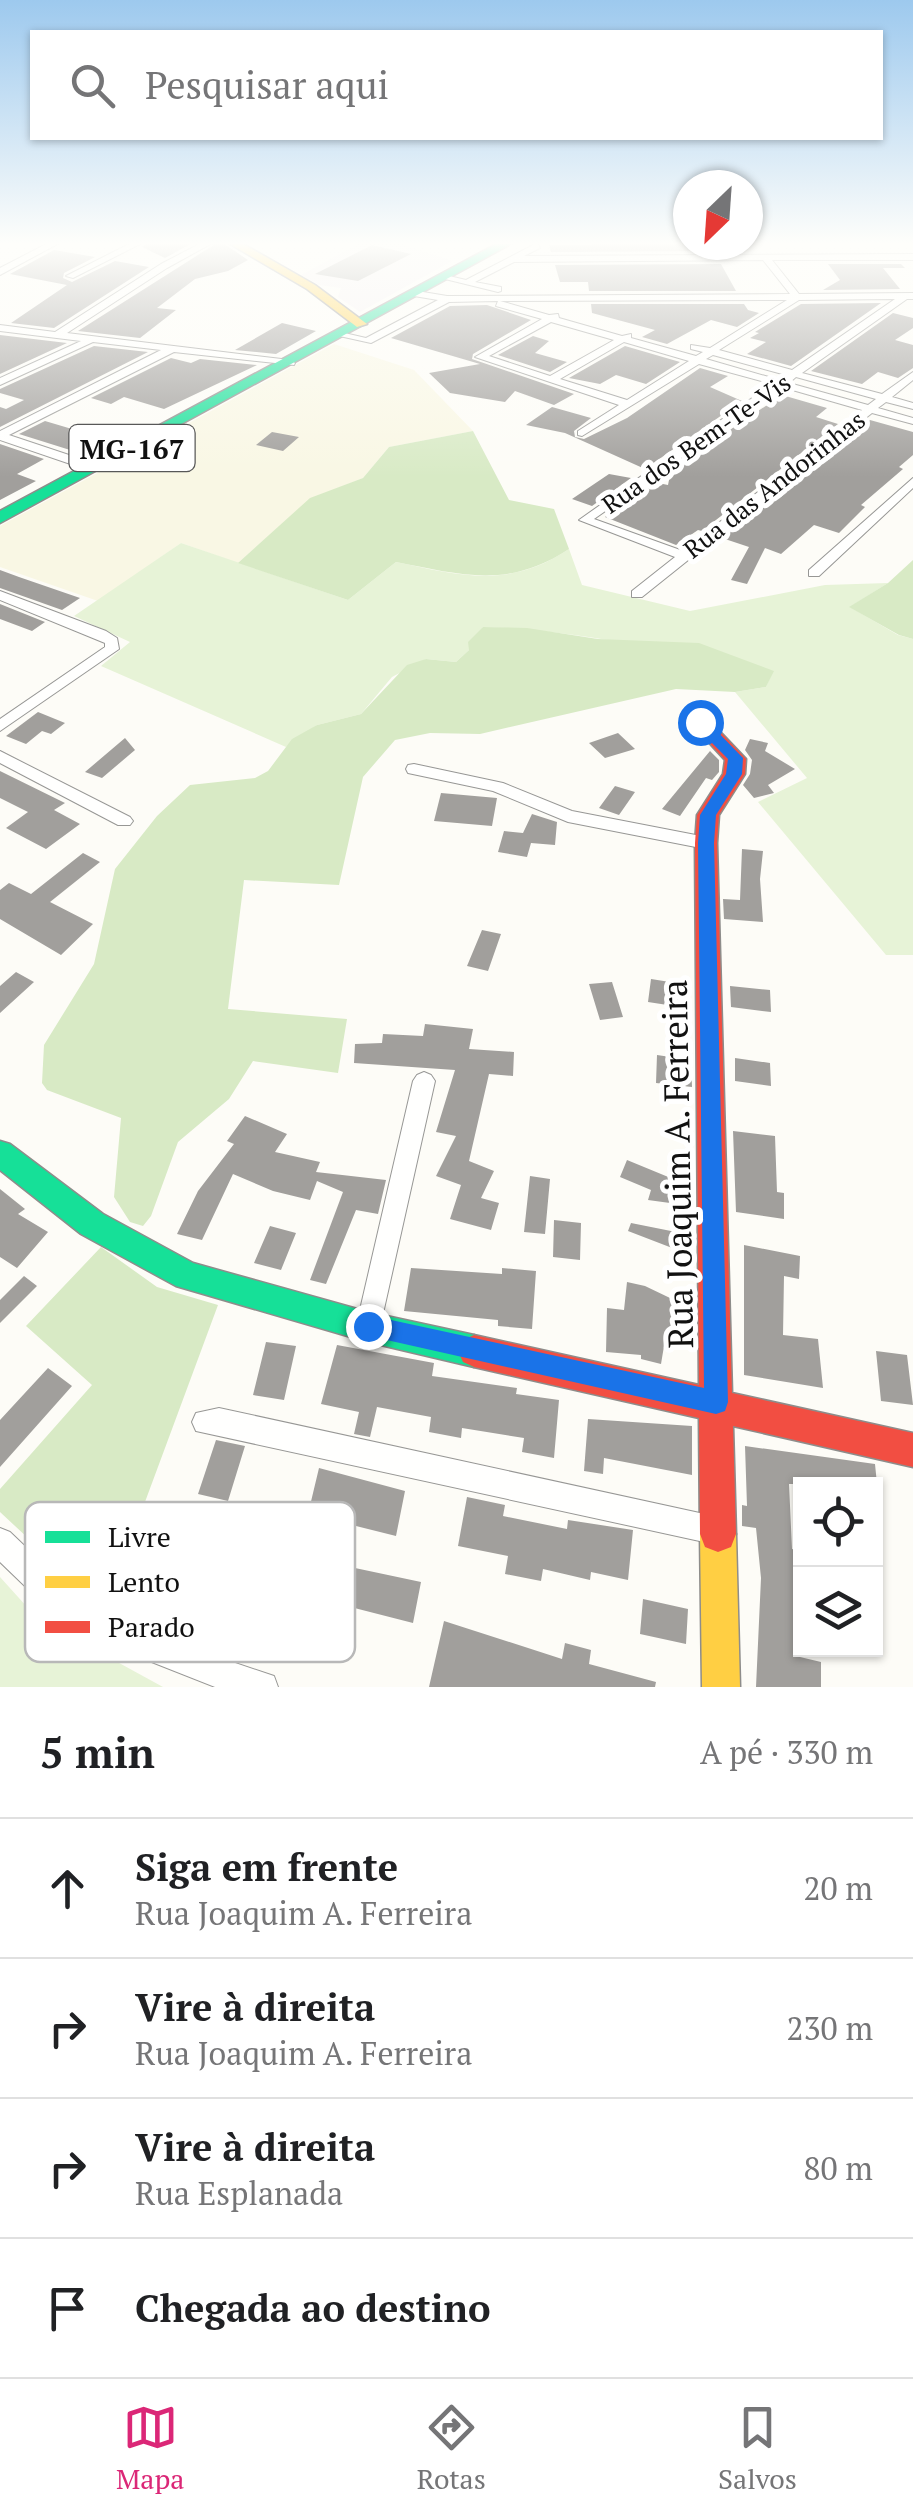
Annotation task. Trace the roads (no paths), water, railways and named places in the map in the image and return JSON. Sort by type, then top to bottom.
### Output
[{"type":"street","points":[[57,335],[81,320]]},
{"type":"street","points":[[342,320],[368,341],[401,320]]},
{"type":"street","name":"MG-167","points":[[0,518],[368,320]]},
{"type":"street","points":[[549,320],[480,357],[628,404]]},
{"type":"street","points":[[558,320],[913,421]]},
{"type":"street","points":[[598,320],[913,406]]},
{"type":"street","points":[[582,433],[763,320]]},
{"type":"street","name":"Rua dos Bem-Te-Vis","points":[[683,556],[585,520],[869,320]]},
{"type":"street","points":[[0,328],[290,362]]},
{"type":"street","points":[[550,380],[637,331]]},
{"type":"street","points":[[0,382],[93,339]]},
{"type":"street","points":[[0,435],[172,348]]},
{"type":"street","name":"Rua das Andorinhas","points":[[636,594],[913,375]]},
{"type":"street","points":[[0,435],[95,468]]},
{"type":"street","points":[[814,573],[913,482]]},
{"type":"street","points":[[0,594],[112,641],[112,648],[0,726]]},
{"type":"street","name":"Rua Joaquim A. Ferreira","points":[[700,722],[736,758],[734,774],[708,815],[706,843],[721,1687]]},
{"type":"street","points":[[0,756],[124,821]]},
{"type":"street","points":[[414,769],[497,787],[568,816],[706,843]]},
{"type":"street","points":[[368,1326],[424,1081]]},
{"type":"street","points":[[0,1153],[92,1224],[160,1264],[239,1292],[368,1326],[716,1402],[913,1450]]},
{"type":"street","points":[[205,1422],[219,1421],[718,1531]]},
{"type":"street","points":[[0,1542],[25,1566]]},
{"type":"street","points":[[188,1662],[262,1687]]}]
